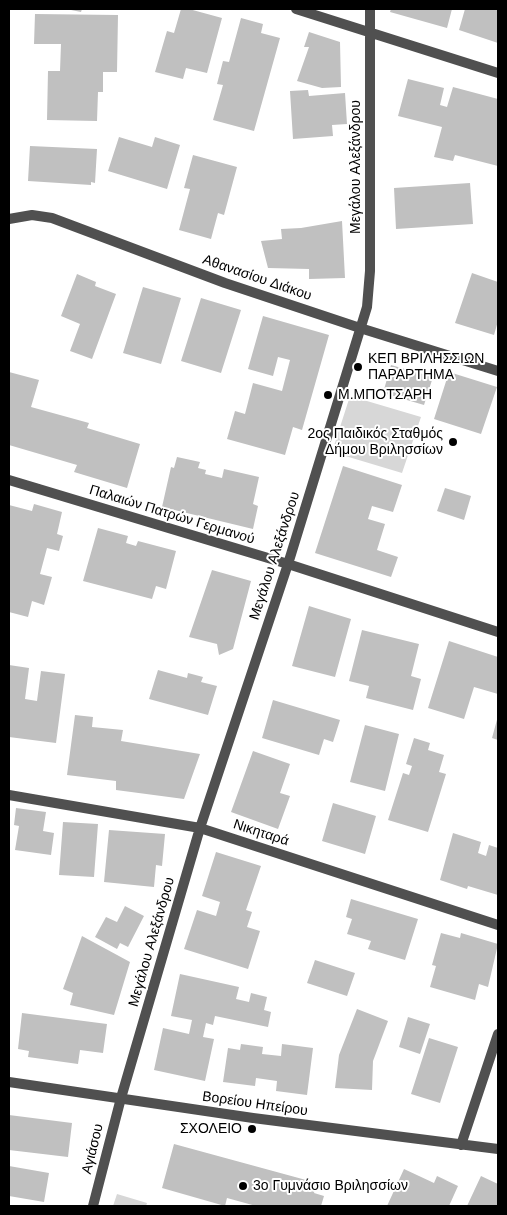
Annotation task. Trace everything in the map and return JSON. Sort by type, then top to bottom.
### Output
[{"type":"street","points":[[296,9],[371,31],[498,73]]},
{"type":"street","name":"Μεγάλου Αλεξάνδρου","points":[[120,1098],[200,828],[288,564],[367,307],[370,271],[370,9]]},
{"type":"street","name":"Αθανασίου Διάκου","points":[[9,219],[32,215],[52,218],[225,283],[498,371]]},
{"type":"street","name":"Παλαιών Πατρών Γερμανού","points":[[9,480],[288,564],[498,632]]},
{"type":"street","name":"Νικηταρά","points":[[9,795],[200,828],[498,925]]},
{"type":"street","points":[[461,1145],[498,1034]]},
{"type":"street","name":"Βορείου Ηπείρου","points":[[9,1082],[253,1118],[498,1149]]},
{"type":"street","name":"Αγιάσου","points":[[93,1206],[120,1098]]},
{"type":"shaded area","points":[[350,396],[421,417],[402,473],[332,452]]},
{"type":"shaded area","points":[[117,1194],[147,1203],[146,1206],[113,1206]]},
{"type":"building","points":[[66,9],[82,9],[81,12]]},
{"type":"building","points":[[181,9],[189,9],[222,18],[207,73],[186,68],[183,79],[155,72],[167,31],[174,33]]},
{"type":"building","points":[[391,9],[452,9],[447,28],[390,12]]},
{"type":"building","points":[[465,9],[498,9],[498,43],[459,30]]},
{"type":"building","points":[[35,14],[118,15],[117,72],[103,72],[103,92],[98,92],[97,121],[47,120],[48,71],[60,71],[61,44],[34,44]]},
{"type":"building","points":[[241,18],[263,24],[261,33],[280,38],[254,131],[213,120],[223,85],[217,84],[223,61],[229,62]]},
{"type":"building","points":[[309,32],[340,42],[341,87],[322,88],[297,81],[309,47],[304,47]]},
{"type":"building","points":[[408,79],[444,88],[440,105],[447,107],[453,87],[498,99],[498,166],[455,155],[453,161],[434,157],[442,127],[398,116]]},
{"type":"building","points":[[308,90],[309,96],[345,93],[347,124],[332,125],[333,136],[293,139],[290,91]]},
{"type":"building","points":[[119,137],[152,147],[155,137],[180,145],[167,189],[108,171]]},
{"type":"building","points":[[30,146],[97,149],[95,183],[91,182],[91,185],[28,181]]},
{"type":"building","points":[[193,155],[237,167],[224,215],[218,213],[211,239],[179,230],[190,189],[184,188]]},
{"type":"building","points":[[470,183],[473,224],[396,229],[394,188]]},
{"type":"building","points":[[342,221],[345,278],[309,279],[309,269],[268,268],[261,241],[282,239],[281,229],[301,228]]},
{"type":"building","points":[[472,273],[498,282],[498,321],[494,335],[455,323]]},
{"type":"building","points":[[77,274],[96,282],[95,286],[116,294],[92,359],[70,351],[80,324],[61,316]]},
{"type":"building","points":[[143,287],[181,298],[161,364],[123,353]]},
{"type":"building","points":[[201,298],[241,310],[221,373],[181,361]]},
{"type":"building","points":[[263,316],[329,335],[302,430],[293,427],[285,455],[227,439],[235,411],[245,414],[253,383],[282,391],[290,360],[278,357],[273,376],[248,369]]},
{"type":"building","points":[[391,365],[433,377],[424,405],[383,393]]},
{"type":"building","points":[[9,372],[39,380],[31,407],[89,423],[87,428],[140,444],[127,488],[74,472],[77,465],[9,445]]},
{"type":"building","name":"2ος Παιδικός Σταθμός Δήμου Βριλησσίων","points":[[449,372],[497,387],[481,434],[434,419]]},
{"type":"building","points":[[177,457],[200,462],[198,468],[206,470],[205,474],[222,478],[224,469],[259,477],[253,504],[258,506],[253,529],[162,507],[171,467],[174,468]]},
{"type":"building","points":[[343,466],[402,485],[393,512],[372,506],[368,519],[385,524],[377,550],[398,557],[391,577],[315,553]]},
{"type":"building","points":[[445,488],[471,496],[464,520],[437,511]]},
{"type":"building","points":[[34,504],[62,512],[57,534],[63,536],[59,551],[47,548],[40,574],[52,577],[44,605],[32,601],[28,617],[9,612],[9,505],[32,511]]},
{"type":"building","points":[[98,528],[128,536],[126,543],[136,546],[138,541],[176,551],[166,589],[156,586],[152,599],[83,581]]},
{"type":"building","points":[[212,570],[251,581],[233,649],[219,655],[217,644],[189,637]]},
{"type":"building","points":[[309,606],[351,619],[335,677],[292,666]]},
{"type":"building","points":[[362,630],[419,644],[411,676],[421,679],[413,710],[366,698],[369,686],[349,681]]},
{"type":"building","points":[[449,641],[498,657],[498,694],[474,687],[464,719],[428,708]]},
{"type":"building","points":[[9,665],[29,668],[25,699],[37,701],[41,671],[65,674],[56,743],[9,737]]},
{"type":"building","points":[[158,670],[187,678],[188,673],[203,677],[201,682],[217,686],[208,715],[149,699]]},
{"type":"building","points":[[273,700],[340,720],[333,742],[324,739],[319,755],[262,738]]},
{"type":"building","points":[[75,715],[93,717],[92,727],[123,730],[121,741],[200,754],[184,799],[116,790],[116,781],[67,775]]},
{"type":"building","points":[[498,716],[498,740],[492,738]]},
{"type":"building","points":[[365,725],[399,734],[385,791],[350,782]]},
{"type":"building","points":[[414,738],[430,743],[428,750],[444,755],[439,772],[446,774],[428,832],[388,820],[403,773],[409,775],[412,766],[406,764]]},
{"type":"building","points":[[253,751],[290,764],[280,793],[290,796],[278,829],[231,812]]},
{"type":"building","points":[[333,803],[376,816],[365,854],[322,841]]},
{"type":"building","points":[[16,808],[46,812],[43,831],[54,833],[51,855],[15,850],[19,826],[14,825]]},
{"type":"building","points":[[63,822],[98,824],[94,877],[59,875]]},
{"type":"building","points":[[109,830],[165,834],[162,866],[156,865],[154,887],[104,882]]},
{"type":"building","points":[[453,833],[481,842],[478,853],[486,856],[489,845],[498,848],[498,895],[468,886],[467,889],[440,880]]},
{"type":"building","points":[[216,852],[261,866],[246,910],[252,912],[247,927],[260,931],[248,969],[184,949],[197,910],[216,916],[220,902],[202,896]]},
{"type":"building","points":[[351,899],[418,919],[405,960],[368,949],[371,941],[347,934],[352,919],[346,917]]},
{"type":"building","points":[[125,906],[144,916],[128,947],[120,943],[117,949],[95,937],[106,917],[117,922]]},
{"type":"building","points":[[441,933],[460,938],[461,933],[498,944],[488,987],[479,984],[475,1000],[430,987],[436,966],[432,965]]},
{"type":"building","points":[[82,936],[130,962],[114,1015],[70,1005],[73,993],[63,989]]},
{"type":"building","points":[[315,960],[355,973],[347,996],[307,983]]},
{"type":"building","points":[[180,974],[239,987],[236,999],[249,1002],[251,993],[267,997],[264,1010],[271,1012],[268,1027],[215,1016],[213,1025],[206,1023],[203,1037],[214,1039],[205,1081],[154,1070],[163,1028],[189,1034],[192,1020],[171,1016]]},
{"type":"building","points":[[357,1009],[388,1021],[373,1061],[372,1090],[335,1088],[339,1055]]},
{"type":"building","points":[[22,1013],[107,1024],[103,1053],[80,1050],[78,1064],[28,1057],[29,1051],[18,1049]]},
{"type":"building","points":[[408,1017],[430,1024],[420,1054],[399,1047]]},
{"type":"building","points":[[429,1038],[458,1047],[440,1103],[411,1094]]},
{"type":"building","points":[[241,1044],[263,1047],[262,1054],[281,1056],[282,1044],[313,1048],[307,1095],[276,1091],[277,1081],[256,1078],[255,1086],[223,1082],[228,1048],[240,1050]]},
{"type":"building","points":[[9,1115],[72,1123],[68,1157],[9,1150]]},
{"type":"building","points":[[174,1144],[317,1183],[314,1193],[324,1196],[321,1206],[256,1206],[227,1198],[225,1206],[162,1188]]},
{"type":"building","points":[[9,1166],[49,1173],[44,1202],[9,1196]]},
{"type":"building","points":[[404,1169],[434,1183],[437,1176],[458,1186],[449,1206],[387,1206]]},
{"type":"building","points":[[481,1176],[498,1184],[498,1206],[467,1206]]},
{"type":"place","name":"ΚΕΠ ΒΡΙΛΗΣΣΙΩΝ ΠΑΡΑΡΤΗΜΑ","points":[[358,367]]},
{"type":"place","name":"Μ.ΜΠΟΤΣΑΡΗ","points":[[328,395]]},
{"type":"place","name":"2ος Παιδικός Σταθμός Δήμου Βριλησσίων","points":[[453,442]]},
{"type":"place","name":"ΣΧΟΛΕΙΟ","points":[[252,1129]]},
{"type":"place","name":"3ο Γυμνάσιο Βριλησσίων","points":[[243,1186]]}]
